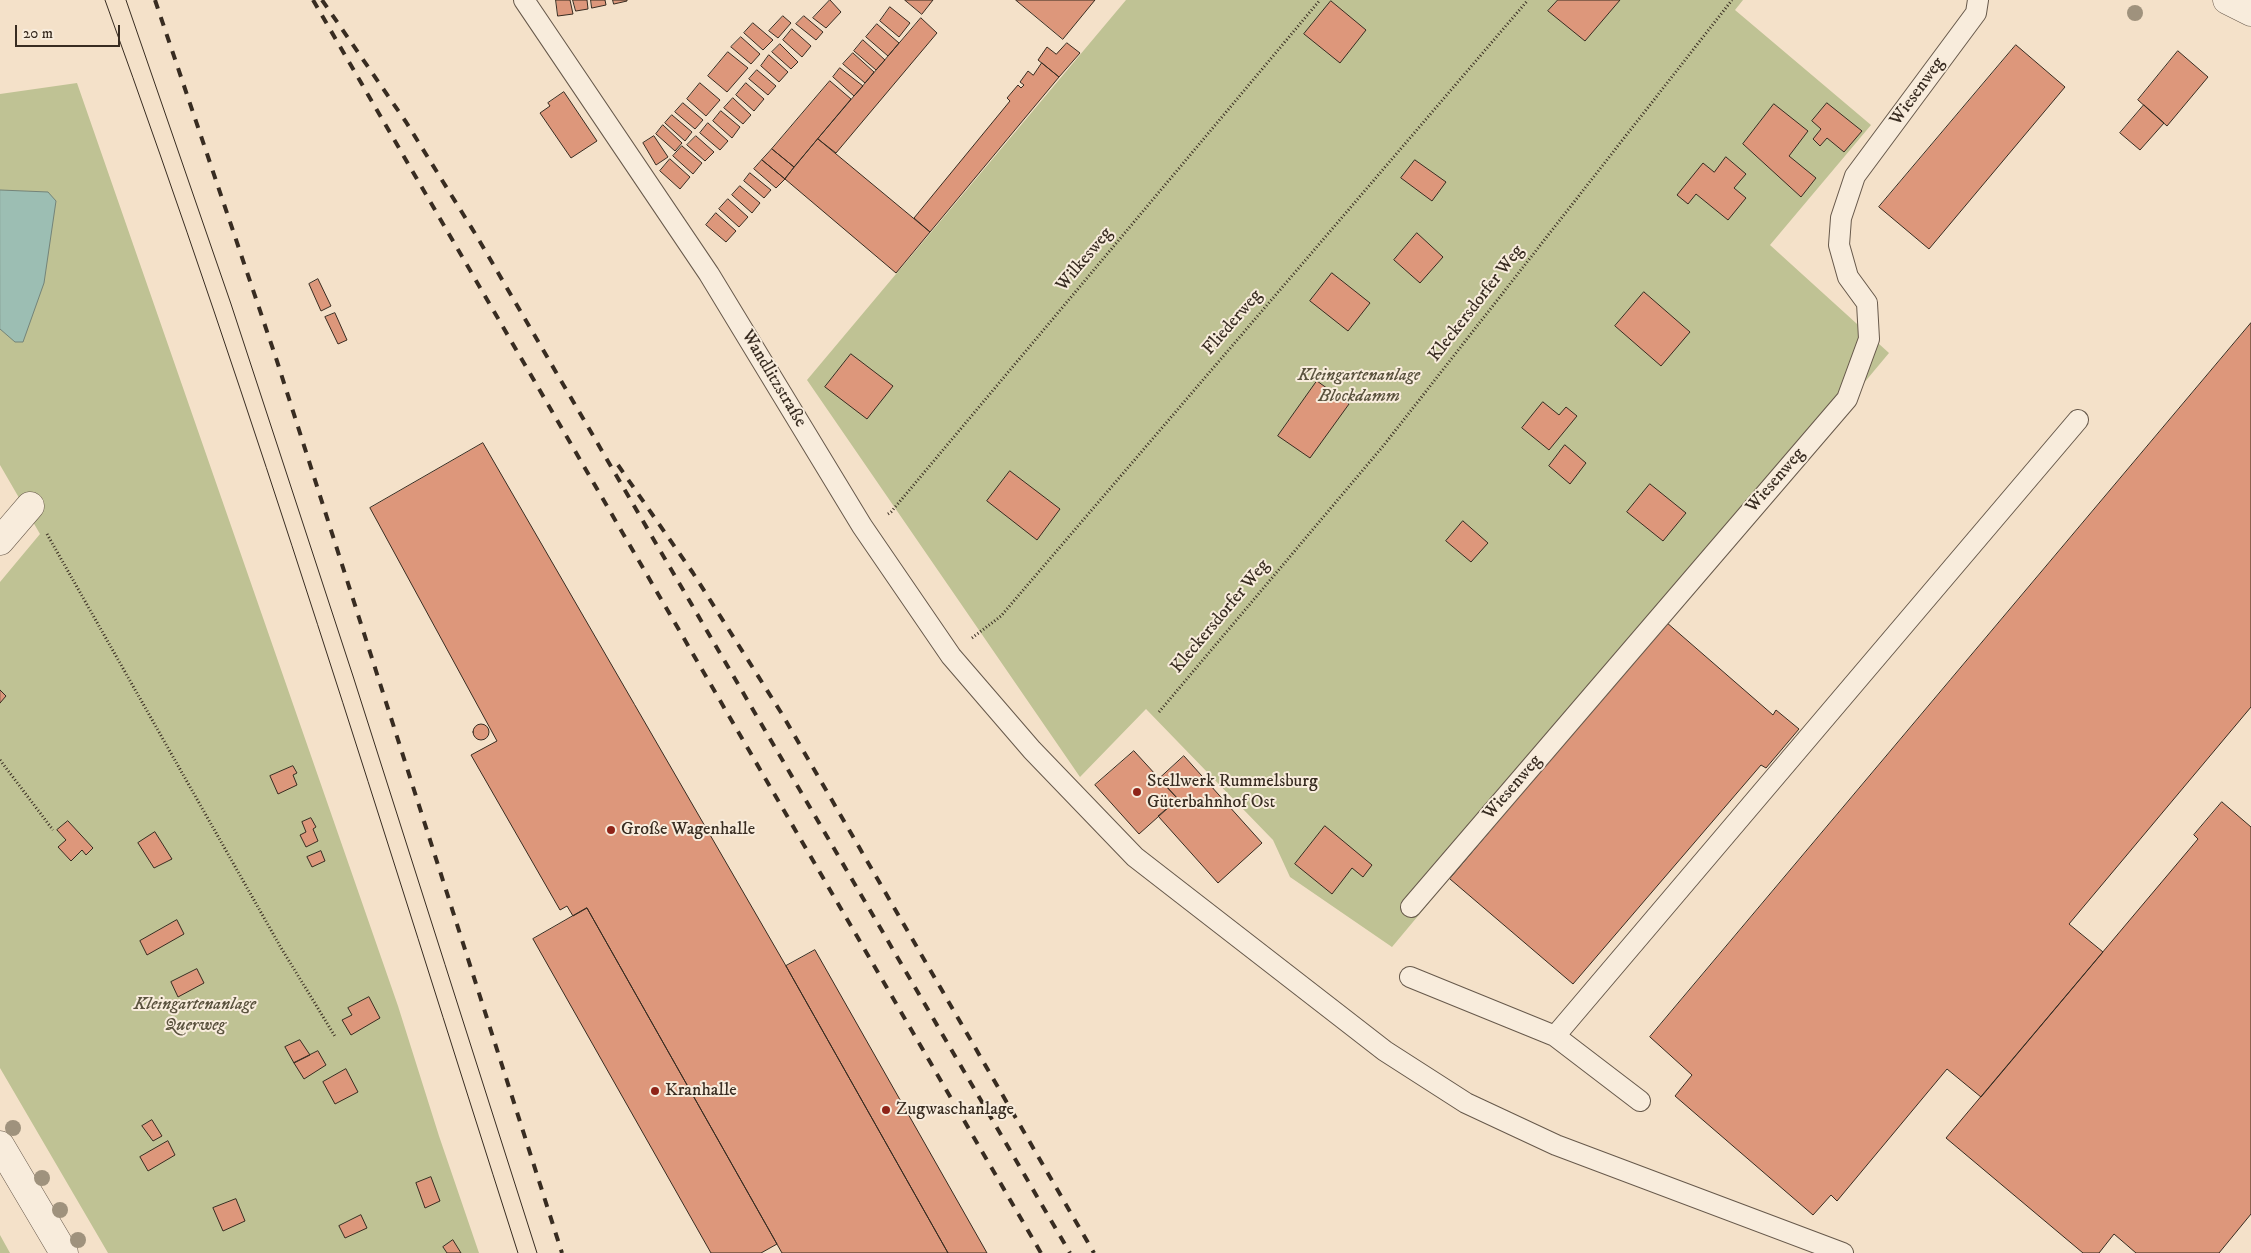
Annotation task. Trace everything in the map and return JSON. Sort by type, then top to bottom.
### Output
[{"type":"street","points":[[2227,0],[2251,12]]},
{"type":"street","points":[[0,541],[30,506]]},
{"type":"street","points":[[0,1145],[64,1253]]},
{"type":"lane","name":"Wandlitzstraße","points":[[524,0],[709,274],[862,526],[951,656],[1032,750],[1135,857],[1385,1051],[1466,1103],[1556,1145],[1843,1253]]},
{"type":"lane","name":"Wiesenweg","points":[[1411,907],[1847,399],[1869,339],[1867,303],[1848,277],[1839,245],[1841,218],[1855,176],[1976,13],[1978,0]]},
{"type":"lane","points":[[1555,1036],[2078,420]]},
{"type":"lane","points":[[1410,977],[1555,1036],[1640,1101]]},
{"type":"path","name":"Wilkesweg","points":[[862,526],[892,512],[1320,0]]},
{"type":"path","name":"Fliederweg","points":[[951,656],[1001,616],[1528,0]]},
{"type":"path","name":"Kleckersdorfer Weg","points":[[1159,712],[1384,445],[1732,0]]},
{"type":"path","points":[[30,506],[280,946],[336,1038]]},
{"type":"path","points":[[0,760],[53,830]]},
{"type":"green space","name":"Kleingartenanlage Blockdamm","points":[[1126,0],[1743,0],[1735,10],[1871,125],[1770,245],[1889,353],[1392,947],[1290,877],[1273,840],[1146,709],[1080,777],[807,380]]},
{"type":"green space","name":"Kleingartenanlage Querweg","points":[[77,83],[398,1006],[439,1136],[479,1253],[108,1253],[0,1068],[0,582],[40,534],[0,465],[0,94]]},
{"type":"green space","points":[[0,1235],[10,1253],[0,1253]]},
{"type":"water","points":[[0,190],[48,192],[56,201],[44,283],[23,342],[15,342],[0,329]]},
{"type":"building","points":[[556,0],[570,0],[573,14],[558,16]]},
{"type":"building","points":[[573,0],[587,0],[588,9],[576,11]]},
{"type":"building","points":[[591,0],[605,0],[606,5],[592,8]]},
{"type":"building","points":[[613,0],[627,0],[627,1],[614,4]]},
{"type":"building","points":[[830,0],[841,12],[826,28],[813,18]]},
{"type":"building","points":[[905,0],[933,0],[922,14]]},
{"type":"building","points":[[1016,0],[1095,0],[1063,39]]},
{"type":"building","points":[[1558,0],[1620,0],[1585,41],[1548,11]]},
{"type":"building","points":[[1331,1],[1366,30],[1340,63],[1304,34]]},
{"type":"building","points":[[890,7],[910,23],[899,37],[880,21]]},
{"type":"building","points":[[783,16],[791,23],[778,38],[769,31]]},
{"type":"building","points":[[804,16],[823,32],[816,40],[796,24]]},
{"type":"building","points":[[921,18],[937,33],[836,153],[818,139]]},
{"type":"building","points":[[753,23],[773,40],[763,50],[744,33]]},
{"type":"building","points":[[877,24],[899,43],[888,56],[866,37]]},
{"type":"building","points":[[792,29],[811,46],[802,57],[783,40]]},
{"type":"building","points":[[741,37],[760,54],[751,64],[731,47]]},
{"type":"building","points":[[863,40],[885,60],[876,70],[854,51]]},
{"type":"building","points":[[1067,43],[1080,53],[1059,77],[1038,60],[1047,47],[1056,54]]},
{"type":"building","points":[[780,44],[798,62],[791,69],[772,52]]},
{"type":"building","points":[[2016,45],[2065,87],[1929,249],[1879,207]]},
{"type":"building","points":[[2178,51],[2208,77],[2167,126],[2138,100]]},
{"type":"building","points":[[728,52],[748,68],[727,92],[708,76]]},
{"type":"building","points":[[853,53],[874,72],[865,83],[843,64]]},
{"type":"building","points":[[769,55],[788,72],[779,82],[761,66]]},
{"type":"building","points":[[1042,63],[1059,77],[930,232],[914,218],[1010,101],[1007,98],[1018,85],[1021,88],[1024,85],[1020,82],[1028,71],[1033,75]]},
{"type":"building","points":[[840,68],[863,86],[854,96],[833,77]]},
{"type":"building","points":[[757,70],[776,86],[768,95],[749,79]]},
{"type":"building","points":[[830,81],[851,99],[794,167],[772,149]]},
{"type":"building","points":[[700,83],[720,100],[706,116],[687,99]]},
{"type":"building","points":[[746,83],[764,99],[754,111],[736,95]]},
{"type":"building","points":[[564,92],[597,141],[571,158],[540,113],[550,106],[548,103]]},
{"type":"building","points":[[733,98],[751,115],[743,124],[724,108]]},
{"type":"building","points":[[683,103],[703,120],[695,129],[675,112]]},
{"type":"building","points":[[1827,103],[1862,131],[1844,152],[1827,138],[1820,146],[1813,139],[1821,129],[1812,121]]},
{"type":"building","points":[[1774,104],[1808,131],[1789,156],[1816,178],[1801,197],[1743,144]]},
{"type":"building","points":[[2144,105],[2164,123],[2140,150],[2120,133]]},
{"type":"building","points":[[721,111],[740,127],[732,138],[713,121]]},
{"type":"building","points":[[672,115],[692,132],[685,141],[665,123]]},
{"type":"building","points":[[708,123],[728,141],[720,150],[700,133]]},
{"type":"building","points":[[663,125],[682,143],[675,151],[656,134]]},
{"type":"building","points":[[654,136],[668,157],[656,165],[643,143]]},
{"type":"building","points":[[696,136],[714,152],[705,161],[687,145]]},
{"type":"building","points":[[818,139],[930,232],[896,273],[785,179]]},
{"type":"building","points":[[682,146],[702,163],[693,174],[673,156]]},
{"type":"building","points":[[772,149],[794,167],[785,179],[762,160]]},
{"type":"building","points":[[1726,157],[1746,174],[1734,188],[1746,198],[1728,220],[1696,194],[1688,204],[1677,195],[1703,163],[1714,172]]},
{"type":"building","points":[[670,159],[690,177],[680,189],[660,171]]},
{"type":"building","points":[[762,160],[785,179],[776,188],[754,169]]},
{"type":"building","points":[[1415,160],[1446,182],[1432,201],[1401,178]]},
{"type":"building","points":[[750,173],[771,190],[764,198],[744,181]]},
{"type":"building","points":[[740,186],[760,203],[752,213],[732,195]]},
{"type":"building","points":[[728,199],[748,217],[739,227],[719,209]]},
{"type":"building","points":[[716,213],[736,231],[726,242],[706,225]]},
{"type":"building","points":[[1417,233],[1443,257],[1420,283],[1394,260]]},
{"type":"building","points":[[1332,273],[1370,303],[1348,331],[1310,301]]},
{"type":"building","points":[[318,279],[331,306],[321,311],[309,284]]},
{"type":"building","points":[[1644,292],[1690,332],[1661,366],[1615,326]]},
{"type":"building","points":[[335,313],[347,340],[338,344],[325,317]]},
{"type":"building","points":[[2251,323],[2251,707],[2069,924],[2103,952],[1981,1097],[1947,1069],[1837,1201],[1831,1195],[1813,1215],[1675,1096],[1692,1075],[1650,1037]]},
{"type":"building","points":[[851,354],[893,386],[867,419],[825,387]]},
{"type":"building","points":[[1317,381],[1349,404],[1310,458],[1278,436]]},
{"type":"building","points":[[1543,402],[1559,415],[1566,407],[1577,416],[1549,450],[1522,428]]},
{"type":"building","name":"Große Wagenhalle","points":[[483,443],[786,966],[948,1253],[782,1253],[587,908],[573,916],[567,906],[560,910],[471,755],[497,741],[370,508]]},
{"type":"building","points":[[1565,445],[1586,463],[1570,484],[1549,466]]},
{"type":"building","points":[[1010,471],[1060,509],[1037,540],[987,501]]},
{"type":"building","points":[[1650,484],[1686,513],[1663,541],[1627,512]]},
{"type":"building","points":[[1463,521],[1488,543],[1471,562],[1446,541]]},
{"type":"building","points":[[1666,622],[1773,715],[1776,710],[1799,729],[1766,768],[1761,765],[1573,984],[1450,879]]},
{"type":"building","points":[[0,690],[6,696],[0,703]]},
{"type":"building","points":[[478,724],[484,724],[489,729],[487,738],[478,740],[473,735],[473,729]]},
{"type":"building","name":"Stellwerk Rummelsburg Güterbahnhof Ost","points":[[1134,751],[1178,799],[1139,834],[1095,785]]},
{"type":"building","points":[[1184,756],[1262,843],[1218,883],[1158,816],[1178,799],[1159,779]]},
{"type":"building","points":[[293,766],[297,773],[293,775],[297,785],[278,794],[270,776]]},
{"type":"building","points":[[2222,802],[2251,827],[2251,1214],[2219,1253],[2136,1253],[2114,1234],[2099,1253],[2083,1253],[1946,1138],[2198,839],[2194,835]]},
{"type":"building","points":[[311,818],[316,827],[313,829],[318,841],[306,847],[300,835],[306,832],[302,822]]},
{"type":"building","points":[[68,821],[93,848],[86,855],[82,850],[71,861],[58,847],[66,840],[57,830]]},
{"type":"building","points":[[1325,826],[1372,865],[1363,877],[1352,868],[1332,894],[1295,864]]},
{"type":"building","points":[[155,832],[172,859],[154,868],[138,843]]},
{"type":"building","points":[[321,851],[325,861],[312,867],[307,857]]},
{"type":"building","name":"Kranhalle","points":[[587,908],[777,1244],[761,1253],[711,1253],[533,939]]},
{"type":"building","points":[[177,920],[184,934],[147,955],[140,941]]},
{"type":"building","name":"Zugwaschanlage","points":[[815,950],[987,1253],[948,1253],[786,966]]},
{"type":"building","points":[[197,969],[204,983],[178,997],[171,982]]},
{"type":"building","points":[[369,997],[380,1018],[351,1035],[342,1020],[352,1015],[348,1008]]},
{"type":"building","points":[[300,1040],[310,1055],[294,1063],[285,1047]]},
{"type":"building","points":[[318,1051],[326,1065],[304,1079],[294,1063]]},
{"type":"building","points":[[346,1069],[358,1092],[335,1104],[323,1082]]},
{"type":"building","points":[[152,1120],[162,1136],[153,1141],[142,1126]]},
{"type":"building","points":[[168,1141],[175,1155],[148,1171],[140,1157]]},
{"type":"building","points":[[431,1177],[440,1201],[425,1208],[416,1183]]},
{"type":"building","points":[[236,1199],[245,1221],[223,1231],[213,1208]]},
{"type":"building","points":[[361,1215],[367,1228],[345,1238],[339,1226]]},
{"type":"building","points":[[453,1240],[461,1253],[447,1253],[443,1247]]},
{"type":"tram line","points":[[105,0],[214,311],[318,624],[518,1253]]},
{"type":"tram line","points":[[126,0],[231,304],[353,676],[537,1253]]},
{"type":"railway","points":[[155,0],[276,358],[562,1253]]},
{"type":"railway","points":[[313,0],[1041,1253]]},
{"type":"railway","points":[[322,0],[406,122],[476,235],[1070,1253]]},
{"type":"railway","points":[[618,465],[693,573],[782,714],[1094,1253]]},
{"type":"place","name":"Stellwerk Rummelsburg Güterbahnhof Ost","points":[[1137,792]]},
{"type":"place","name":"Große Wagenhalle","points":[[611,830]]},
{"type":"place","name":"Kranhalle","points":[[655,1091]]},
{"type":"place","name":"Zugwaschanlage","points":[[886,1110]]}]
